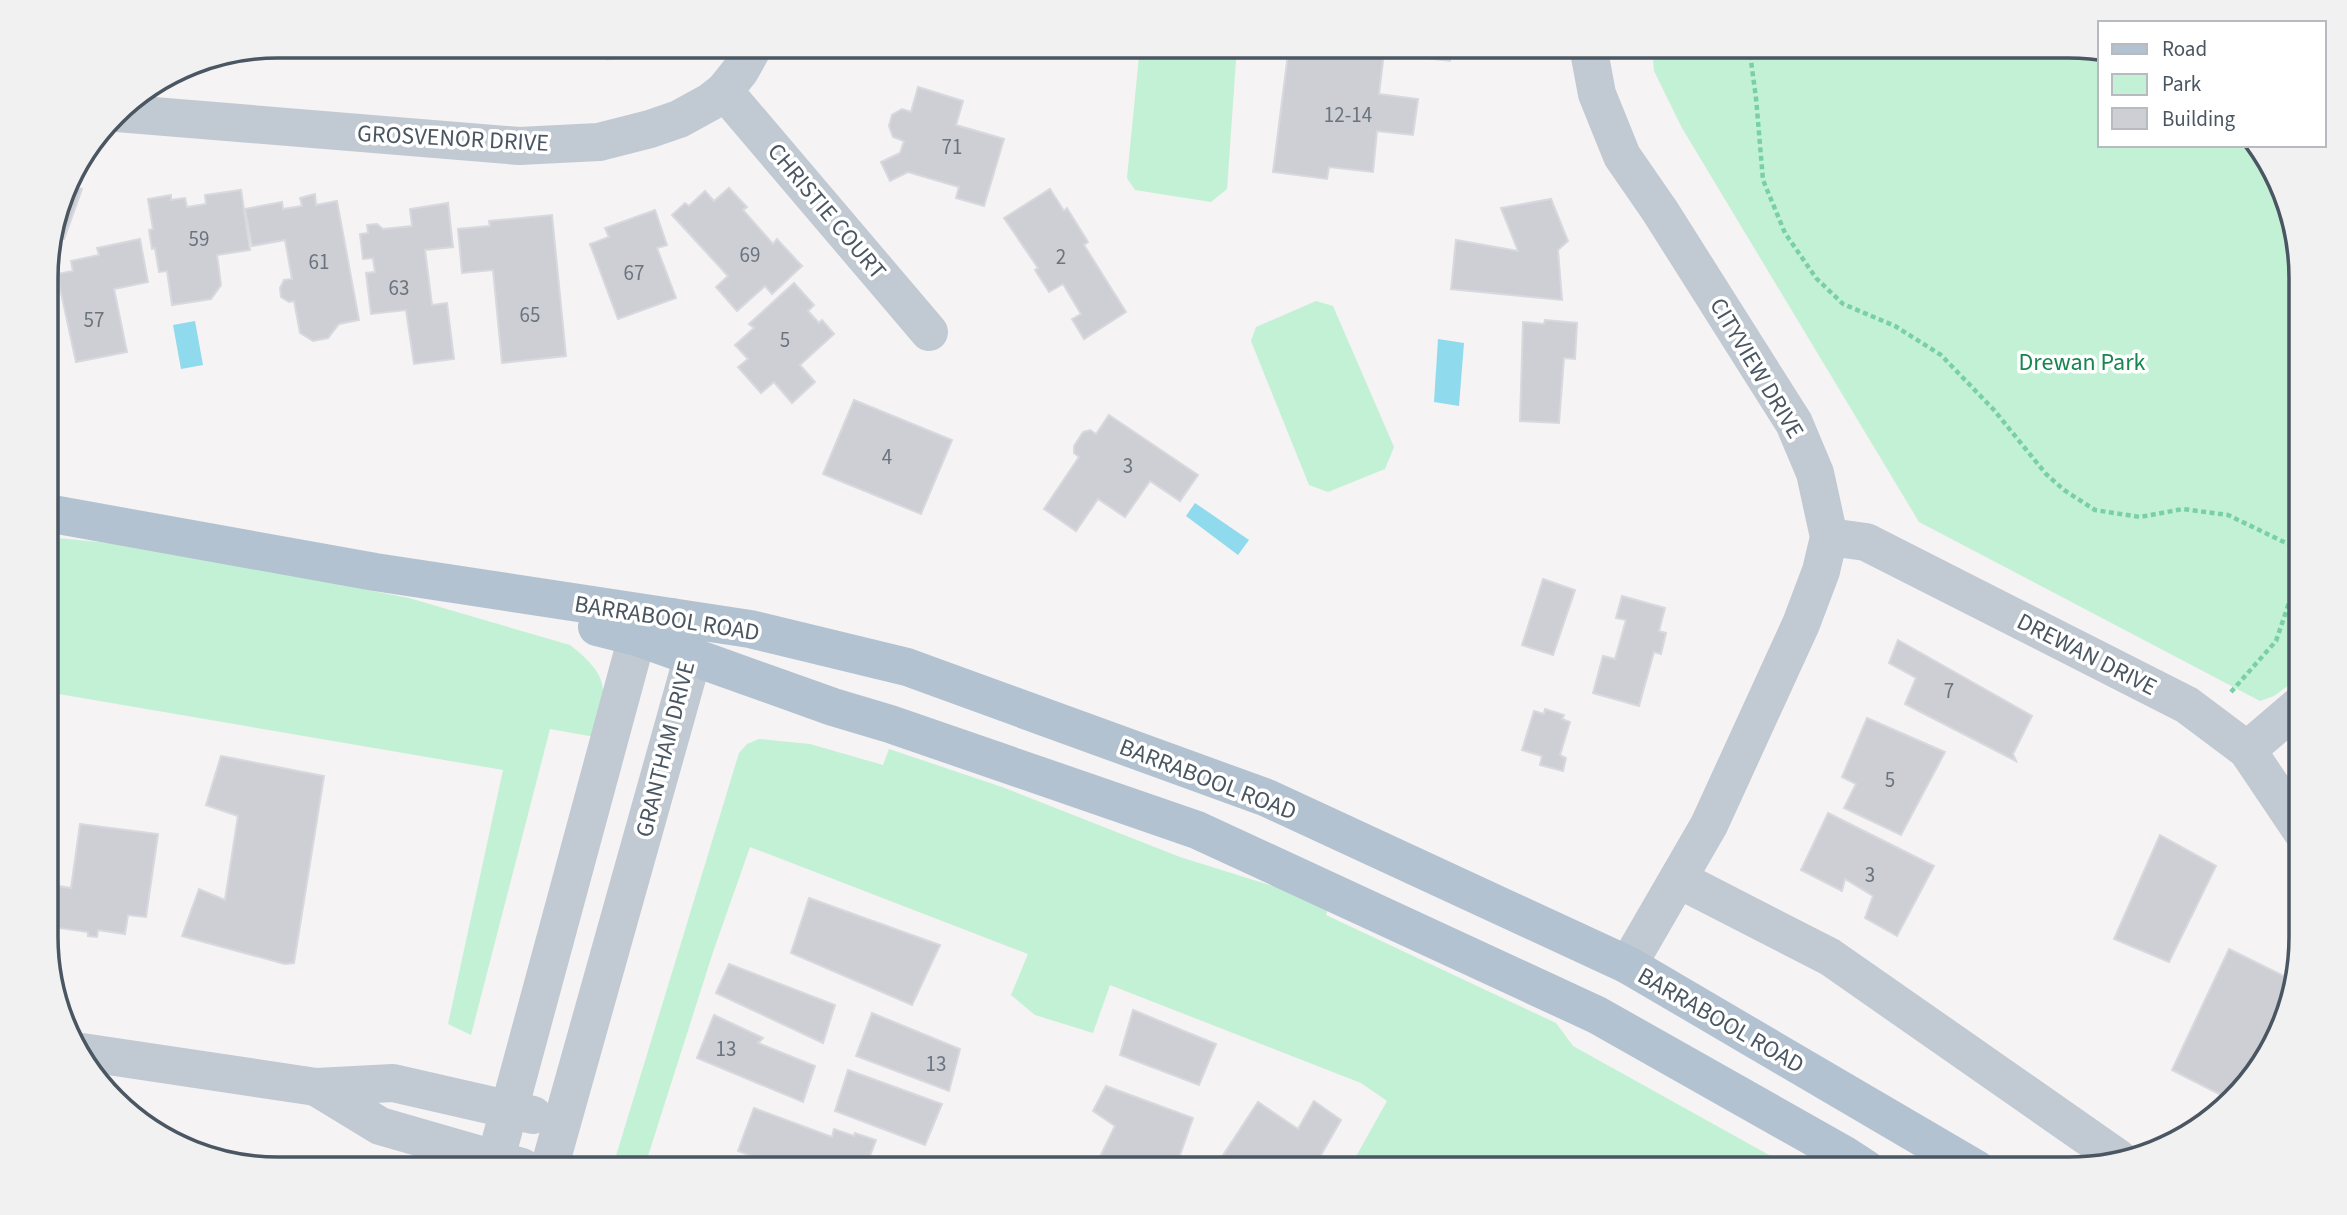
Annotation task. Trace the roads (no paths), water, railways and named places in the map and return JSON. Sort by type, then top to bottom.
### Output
[{"type":"main road","name":"BARRABOOL ROAD","points":[[58,515],[374,572],[750,629],[920,672],[1267,798],[1628,965],[1956,1157]]},
{"type":"main road","name":"BARRABOOL ROAD","points":[[374,572],[637,637],[833,707],[890,724],[1197,830],[1597,1015],[1845,1157]]},
{"type":"main road","points":[[1597,1015],[1628,965]]},
{"type":"street","name":"GROSVENOR DRIVE","points":[[131,114],[519,146],[599,142],[679,119],[710,102],[724,91],[747,58]]},
{"type":"street","name":"CITYVIEW DRIVE","points":[[1590,58],[1597,94],[1622,156],[1660,211],[1794,423],[1815,473],[1829,537],[1821,571],[1801,624],[1709,825],[1628,965]]},
{"type":"street","name":"CHRISTIE COURT","points":[[724,91],[929,332]]},
{"type":"street","name":"DREWAN DRIVE","points":[[1829,537],[1866,542],[2187,705],[2248,750],[2289,812]]},
{"type":"street","name":"GRANTHAM DRIVE","points":[[552,1157],[693,656],[672,617],[637,637]]},
{"type":"street","points":[[507,1157],[509,1109],[637,637]]},
{"type":"street","points":[[2248,750],[2289,714]]},
{"type":"street","points":[[1678,879],[1830,957],[2111,1153]]},
{"type":"street","points":[[91,1053],[316,1087],[393,1083],[562,1123]]},
{"type":"street","points":[[316,1087],[380,1126],[478,1157]]},
{"type":"water","points":[[195,321],[203,365],[181,369],[173,325]]},
{"type":"water","points":[[1438,339],[1464,343],[1459,406],[1434,402]]},
{"type":"water","points":[[1195,503],[1249,540],[1238,555],[1186,516]]},
{"type":"park label","name":"Drewan Park","points":[[2082,362]]}]
